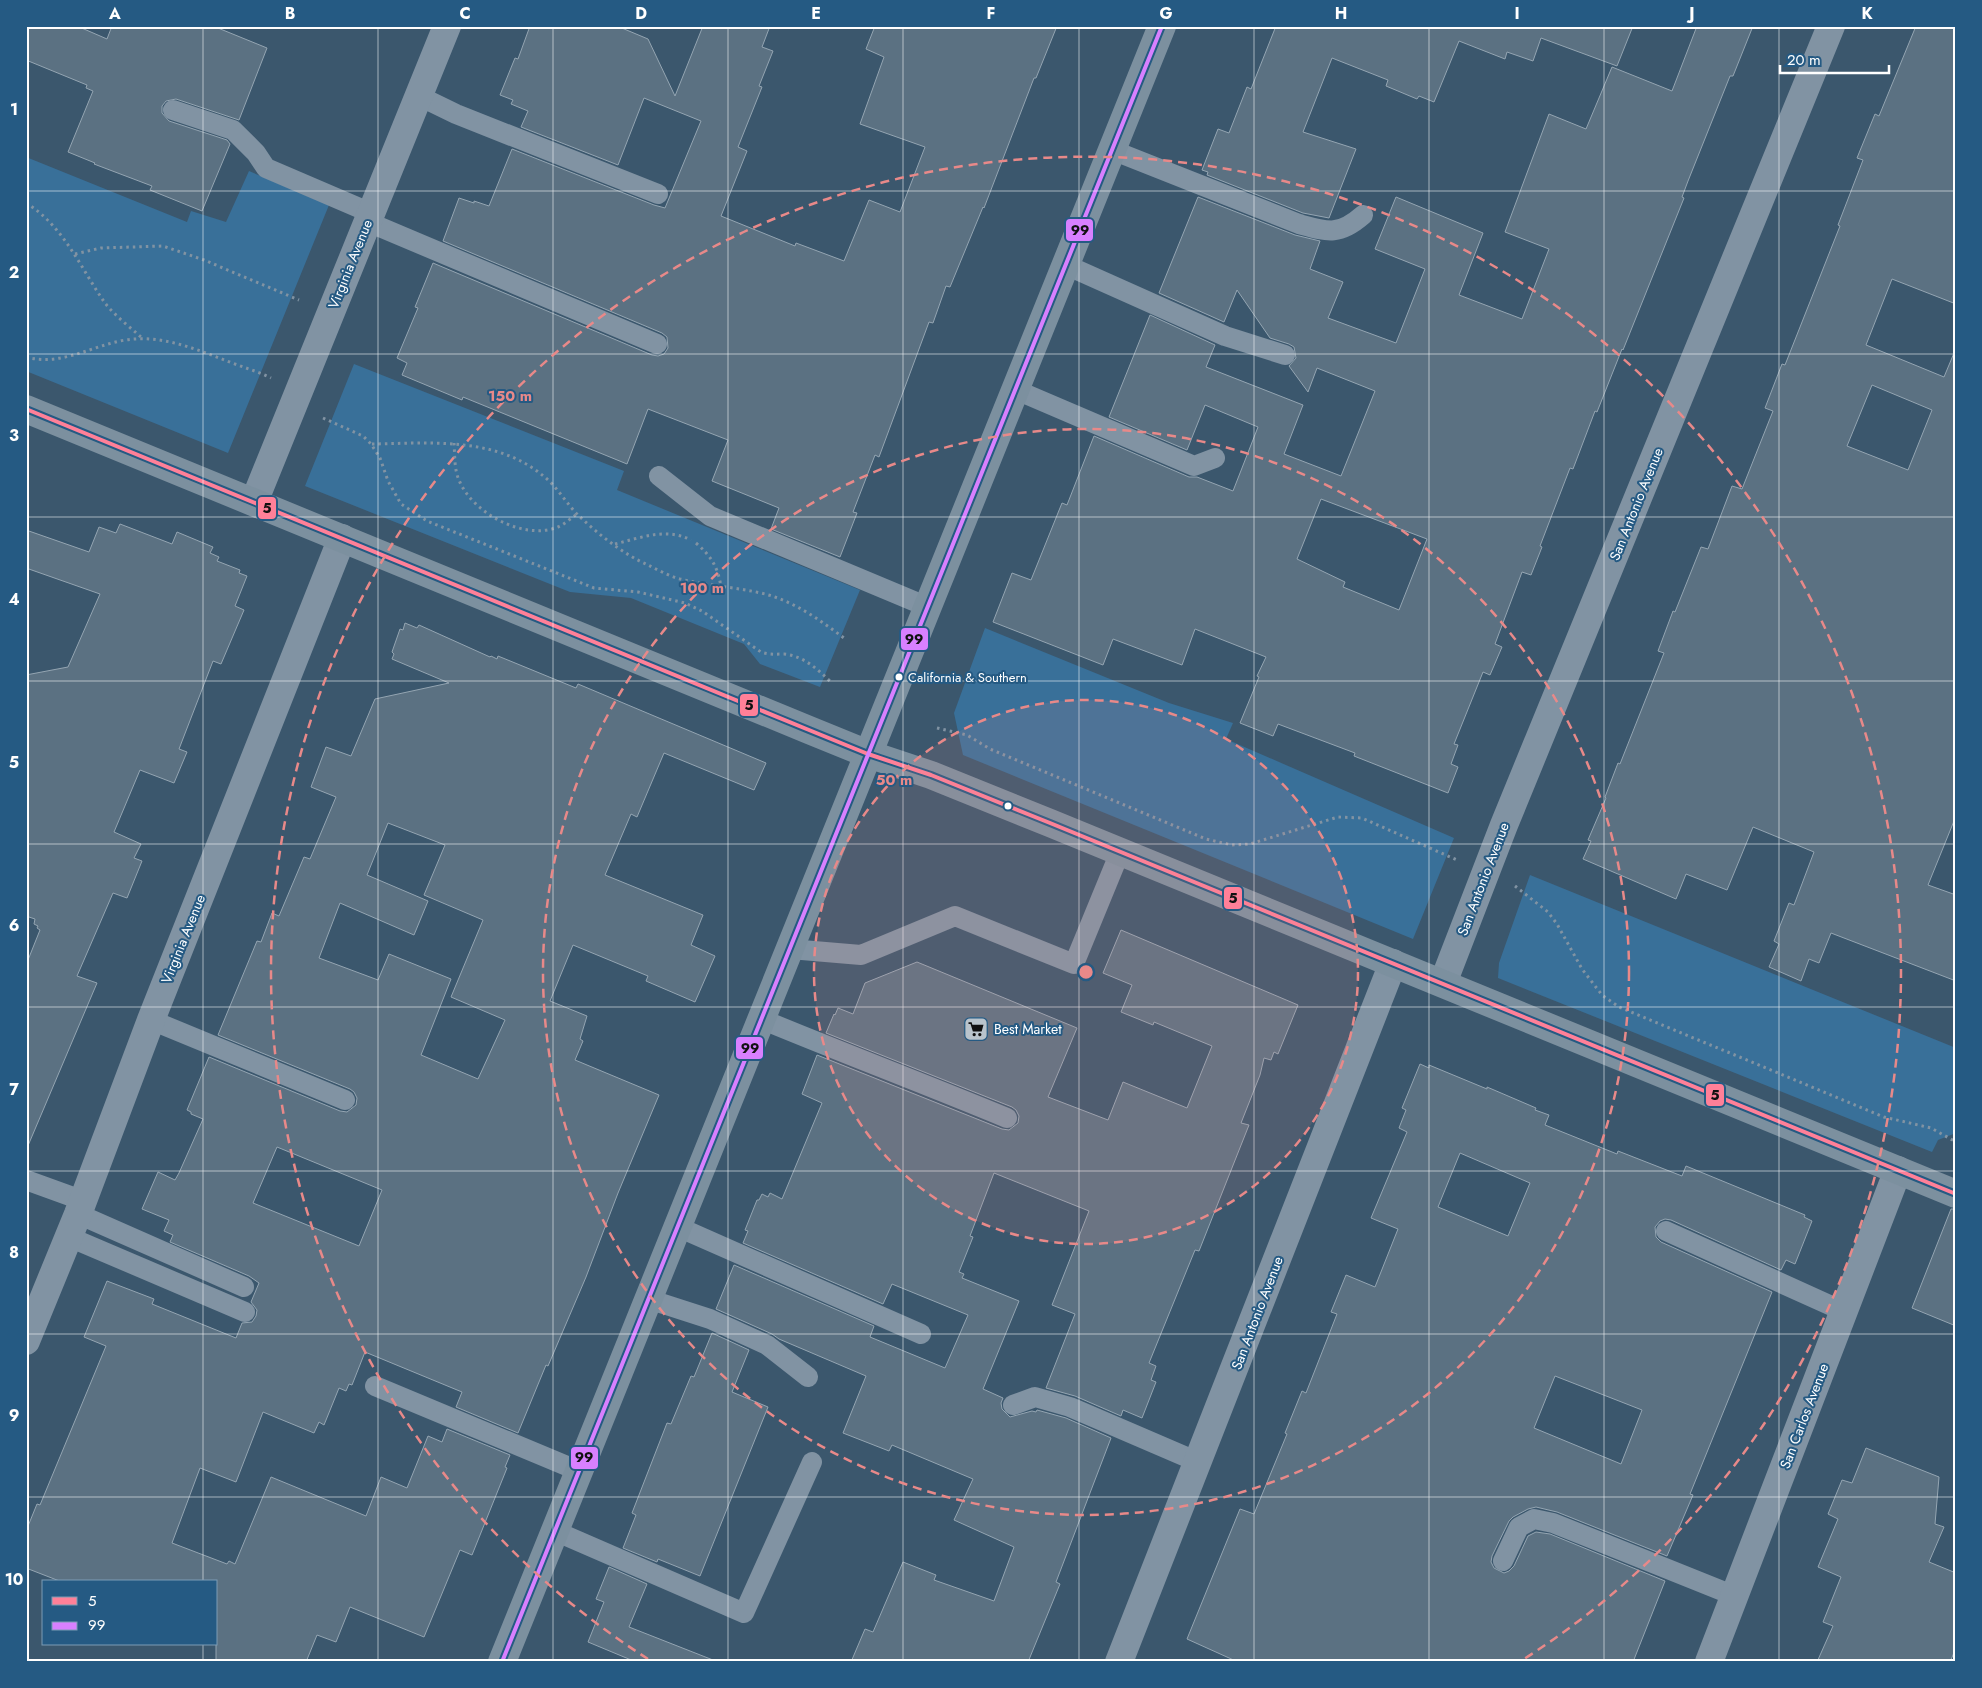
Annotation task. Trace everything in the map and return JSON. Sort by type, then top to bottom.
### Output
[{"type":"street","name":"Virginia Avenue","points":[[254,502],[447,26]]},
{"type":"street","points":[[502,1662],[1162,26]]},
{"type":"street","name":"San Antonio Avenue","points":[[1443,983],[1504,825],[1831,26]]},
{"type":"street","points":[[26,409],[868,754],[931,775],[1956,1194]]},
{"type":"street","name":"Virginia Avenue","points":[[26,1341],[77,1217],[151,1020],[342,538]]},
{"type":"street","name":"San Antonio Avenue","points":[[1119,1662],[1393,963]]},
{"type":"street","name":"San Carlos Avenue","points":[[1709,1662],[1898,1170]]},
{"type":"lane","points":[[418,96],[456,114],[658,194]]},
{"type":"lane","points":[[173,110],[233,130],[256,153],[266,168],[369,218],[657,344]]},
{"type":"lane","points":[[1112,150],[1318,230],[1339,231],[1351,226],[1363,215]]},
{"type":"lane","points":[[1066,265],[1225,336],[1284,355]]},
{"type":"lane","points":[[1016,390],[1194,466],[1215,458]]},
{"type":"lane","points":[[659,476],[710,516],[928,607]]},
{"type":"lane","points":[[790,949],[861,955],[955,916],[1074,964],[1120,852]]},
{"type":"lane","points":[[761,1019],[1007,1118]]},
{"type":"lane","points":[[151,1020],[344,1100]]},
{"type":"lane","points":[[26,1180],[77,1217],[245,1312]]},
{"type":"lane","points":[[77,1217],[244,1287]]},
{"type":"lane","points":[[678,1227],[921,1334]]},
{"type":"lane","points":[[1666,1232],[1845,1312]]},
{"type":"lane","points":[[648,1299],[710,1319],[767,1345],[808,1377]]},
{"type":"lane","points":[[375,1386],[579,1470]]},
{"type":"lane","points":[[1012,1404],[1035,1397],[1070,1407],[1198,1462]]},
{"type":"lane","points":[[554,1531],[744,1613],[812,1462]]},
{"type":"lane","points":[[1503,1561],[1519,1527],[1534,1519],[1553,1523],[1735,1596]]},
{"type":"path","points":[[26,203],[54,227],[75,254],[106,305],[142,338]]},
{"type":"path","points":[[75,254],[101,248],[163,246],[204,260],[299,300]]},
{"type":"path","points":[[26,357],[45,360],[66,358],[120,341],[142,338],[177,342],[275,381]]},
{"type":"path","points":[[316,416],[363,436],[380,458],[388,481],[402,504],[427,521],[594,588],[638,592],[685,603],[702,611],[761,652],[768,655],[785,654],[799,658],[810,663],[831,682]]},
{"type":"path","points":[[371,444],[454,443],[493,449],[524,462],[549,481],[577,514],[623,552],[647,565],[678,578],[767,595],[790,603],[819,618],[844,638]]},
{"type":"path","points":[[454,443],[459,482],[479,507],[490,516],[518,528],[532,530],[558,527],[577,514]]},
{"type":"path","points":[[614,544],[657,533],[679,535],[688,538],[711,558],[719,573],[721,587]]},
{"type":"path","points":[[936,728],[967,735],[990,749],[1206,839],[1232,845],[1250,844],[1338,817],[1362,818],[1462,863]]},
{"type":"path","points":[[1511,882],[1548,912],[1557,924],[1582,969],[1602,996],[1618,1007],[1884,1117],[1931,1128],[1956,1142]]},
{"type":"shaded area","points":[[26,157],[187,222],[191,211],[226,222],[249,171],[329,205],[228,453],[26,371]]},
{"type":"shaded area","points":[[354,364],[624,471],[617,490],[860,590],[820,687],[760,664],[744,644],[631,598],[570,592],[305,486]]},
{"type":"shaded area","points":[[985,628],[1169,703],[1233,723],[1226,739],[1454,838],[1413,939],[963,755],[954,713]]},
{"type":"shaded area","points":[[1530,875],[1956,1048],[1956,1133],[1938,1140],[1932,1152],[1498,978],[1499,963]]},
{"type":"building","points":[[26,26],[77,26],[107,39],[112,26],[213,26],[267,48],[239,120],[176,99],[166,101],[162,106],[162,113],[169,121],[227,140],[230,144],[202,211],[150,190],[152,186],[68,152],[93,91],[86,88],[87,85],[26,60]]},
{"type":"building","points":[[530,26],[617,26],[648,39],[675,96],[703,26],[770,26],[762,47],[773,51],[759,86],[762,87],[738,147],[747,151],[721,216],[795,246],[796,243],[844,261],[869,200],[900,212],[925,147],[860,124],[884,57],[866,49],[875,26],[1057,26],[1036,78],[1034,78],[984,208],[950,287],[946,286],[933,323],[929,322],[879,457],[875,455],[853,512],[857,513],[840,557],[771,529],[779,508],[712,481],[728,440],[648,409],[627,464],[463,397],[462,400],[402,375],[407,363],[397,358],[418,308],[415,307],[433,263],[652,355],[664,354],[668,348],[667,337],[662,333],[443,241],[459,198],[489,206],[512,149],[665,208],[701,121],[644,98],[618,165],[521,127],[528,111],[511,104],[513,100],[500,95],[515,58],[518,59]]},
{"type":"building","points":[[1276,26],[1633,26],[1617,66],[1541,38],[1533,61],[1507,52],[1505,59],[1459,41],[1434,102],[1419,96],[1417,99],[1386,86],[1388,80],[1332,58],[1303,132],[1356,149],[1329,218],[1303,213],[1207,175],[1208,172],[1202,170],[1218,129],[1229,133],[1247,87],[1251,89]]},
{"type":"building","points":[[1697,26],[1753,26],[1733,76],[1730,76],[1688,181],[1682,197],[1684,198],[1623,350],[1597,412],[1595,411],[1573,469],[1570,468],[1531,575],[1522,572],[1495,644],[1502,647],[1490,675],[1483,672],[1454,744],[1458,745],[1451,764],[1458,767],[1448,793],[1354,756],[1355,753],[1278,724],[1273,736],[1240,723],[1266,657],[1195,629],[1182,665],[1113,639],[1103,665],[993,622],[1012,573],[1031,580],[1062,503],[1067,505],[1094,436],[1189,477],[1197,477],[1233,491],[1258,427],[1205,405],[1187,450],[1109,417],[1150,315],[1215,345],[1206,367],[1303,405],[1284,454],[1341,476],[1375,391],[1317,368],[1308,392],[1289,366],[1296,358],[1294,347],[1270,338],[1237,290],[1224,322],[1159,293],[1198,197],[1295,235],[1320,241],[1310,269],[1343,282],[1328,318],[1396,343],[1425,269],[1375,249],[1396,197],[1483,233],[1459,295],[1522,319],[1549,249],[1505,232],[1549,114],[1586,129],[1612,67],[1672,91]],"holes":[[[1321,499],[1427,539],[1399,610],[1343,587],[1345,582],[1297,559]]]},
{"type":"building","points":[[1916,26],[1956,26],[1956,304],[1892,279],[1866,345],[1944,377],[1954,353],[1956,353],[1956,816],[1928,885],[1956,895],[1956,981],[1831,933],[1819,963],[1809,959],[1801,981],[1769,967],[1779,944],[1774,941],[1789,903],[1794,905],[1814,852],[1753,827],[1727,890],[1686,874],[1676,899],[1583,859],[1591,841],[1588,840],[1606,798],[1618,763],[1620,764],[1664,653],[1658,651],[1673,611],[1675,612],[1701,547],[1708,549],[1732,486],[1742,489],[1773,411],[1765,408],[1782,364],[1785,365],[1840,226],[1838,225],[1863,160],[1857,158],[1875,114],[1879,116]],"holes":[[[1872,385],[1932,410],[1908,470],[1847,446]]]},
{"type":"building","points":[[120,524],[172,544],[177,532],[213,547],[210,553],[219,557],[217,561],[240,570],[239,573],[247,576],[235,606],[244,610],[221,664],[213,661],[179,749],[187,752],[174,783],[140,770],[114,832],[141,844],[134,858],[142,861],[127,898],[113,893],[77,976],[97,983],[27,1148],[26,965],[40,930],[34,924],[35,919],[26,916],[26,675],[68,667],[100,594],[26,568],[26,530],[89,552],[99,527],[116,533]]},
{"type":"building","points":[[405,623],[417,628],[419,625],[490,657],[497,659],[498,656],[576,688],[578,684],[766,763],[754,790],[664,753],[637,817],[631,814],[605,875],[703,915],[691,945],[715,956],[695,1002],[646,981],[648,976],[573,945],[550,1001],[587,1016],[580,1039],[583,1041],[575,1060],[659,1095],[618,1193],[586,1277],[548,1366],[546,1365],[518,1433],[456,1407],[462,1392],[365,1352],[352,1385],[349,1384],[346,1391],[339,1388],[324,1425],[319,1422],[314,1433],[263,1412],[236,1482],[200,1468],[172,1543],[227,1564],[229,1561],[235,1564],[271,1477],[366,1516],[381,1477],[407,1488],[428,1436],[442,1442],[447,1429],[510,1455],[505,1467],[507,1468],[472,1555],[460,1550],[424,1637],[350,1607],[336,1642],[317,1635],[306,1662],[216,1662],[216,1646],[218,1646],[218,1580],[57,1580],[26,1568],[26,1531],[37,1504],[40,1505],[106,1346],[84,1337],[107,1281],[154,1299],[152,1304],[236,1338],[242,1323],[252,1322],[256,1316],[257,1310],[251,1302],[259,1283],[249,1276],[170,1242],[173,1235],[164,1231],[169,1220],[142,1209],[158,1172],[175,1180],[203,1119],[191,1114],[187,1110],[209,1057],[340,1111],[347,1112],[356,1105],[357,1098],[350,1089],[218,1035],[257,941],[261,942],[272,913],[279,916],[304,857],[310,859],[336,797],[311,787],[326,747],[351,756],[375,699],[449,683],[392,659],[394,654],[392,652],[400,629],[403,630]],"holes":[[[388,823],[445,845],[424,895],[483,920],[451,997],[505,1020],[478,1079],[421,1055],[451,979],[389,954],[378,980],[319,958],[340,903],[414,935],[428,901],[367,875]],[[277,1147],[382,1190],[359,1246],[253,1203]]]},
{"type":"building","points":[[1121,930],[1298,1005],[1278,1054],[1274,1052],[1271,1060],[1264,1058],[1260,1075],[1241,1123],[1249,1125],[1199,1251],[1195,1250],[1149,1363],[1156,1366],[1151,1380],[1156,1382],[1142,1418],[1123,1410],[1121,1416],[1075,1396],[1046,1388],[1075,1314],[1052,1305],[1089,1211],[994,1173],[970,1236],[973,1237],[959,1272],[964,1274],[962,1278],[1019,1301],[983,1389],[1003,1398],[1001,1403],[1002,1409],[1010,1417],[1032,1411],[1036,1412],[1037,1410],[1066,1418],[1111,1438],[1056,1582],[1060,1584],[1028,1662],[851,1662],[865,1629],[873,1632],[903,1562],[936,1575],[934,1580],[994,1601],[1014,1547],[954,1520],[973,1479],[892,1445],[889,1451],[843,1433],[866,1376],[779,1339],[772,1334],[716,1309],[734,1265],[874,1326],[870,1337],[945,1368],[968,1315],[892,1284],[883,1304],[743,1243],[748,1231],[745,1230],[757,1200],[759,1200],[762,1194],[768,1197],[770,1193],[782,1199],[822,1103],[802,1094],[817,1055],[1002,1129],[1009,1130],[1018,1123],[1019,1116],[1012,1107],[826,1033],[838,1008],[853,1014],[865,983],[917,962],[1077,1028],[1048,1097],[1108,1120],[1123,1082],[1187,1108],[1212,1046],[1154,1022],[1153,1025],[1121,1012],[1132,985],[1103,973]]},
{"type":"building","points":[[1420,1064],[1429,1068],[1429,1065],[1536,1108],[1535,1110],[1549,1115],[1545,1125],[1617,1154],[1618,1151],[1682,1176],[1686,1166],[1805,1215],[1804,1217],[1812,1221],[1795,1264],[1786,1260],[1781,1270],[1671,1220],[1665,1219],[1660,1221],[1655,1227],[1656,1237],[1661,1242],[1772,1292],[1690,1494],[1693,1495],[1667,1556],[1557,1512],[1536,1507],[1528,1509],[1509,1521],[1492,1556],[1491,1562],[1494,1568],[1504,1573],[1514,1566],[1528,1536],[1536,1532],[1550,1534],[1665,1581],[1633,1662],[1238,1662],[1187,1639],[1240,1509],[1254,1514],[1287,1434],[1285,1433],[1302,1391],[1306,1393],[1337,1314],[1331,1312],[1346,1275],[1375,1287],[1398,1229],[1371,1218],[1407,1132],[1399,1128],[1406,1110],[1402,1108]],"holes":[[[1460,1153],[1530,1183],[1508,1236],[1438,1207]],[[1555,1376],[1642,1410],[1621,1464],[1534,1428]]]},
{"type":"building","points":[[1951,1209],[1956,1209],[1956,1326],[1912,1308]]},
{"type":"building","points":[[712,1333],[749,1350],[732,1392],[768,1407],[700,1576],[658,1559],[657,1562],[623,1548],[636,1515],[632,1513],[667,1423],[671,1424],[691,1376],[694,1377]]},
{"type":"building","points":[[1866,1448],[1939,1477],[1935,1524],[1944,1527],[1929,1562],[1956,1573],[1956,1648],[1950,1662],[1817,1662],[1833,1626],[1823,1622],[1841,1577],[1818,1567],[1838,1519],[1828,1514],[1842,1480],[1852,1483]]},
{"type":"building","points":[[609,1567],[647,1584],[629,1627],[713,1660],[712,1662],[636,1662],[588,1642],[604,1602],[596,1599]]},
{"type":"transit line","name":"99","points":[[502,1662],[1162,26]]},
{"type":"transit line","name":"5","points":[[26,409],[868,754],[931,775],[1050,823],[1956,1194]]},
{"type":"place","name":"California & Southern","points":[[899,677]]},
{"type":"place","name":"Best Market","points":[[976,1029]]}]
